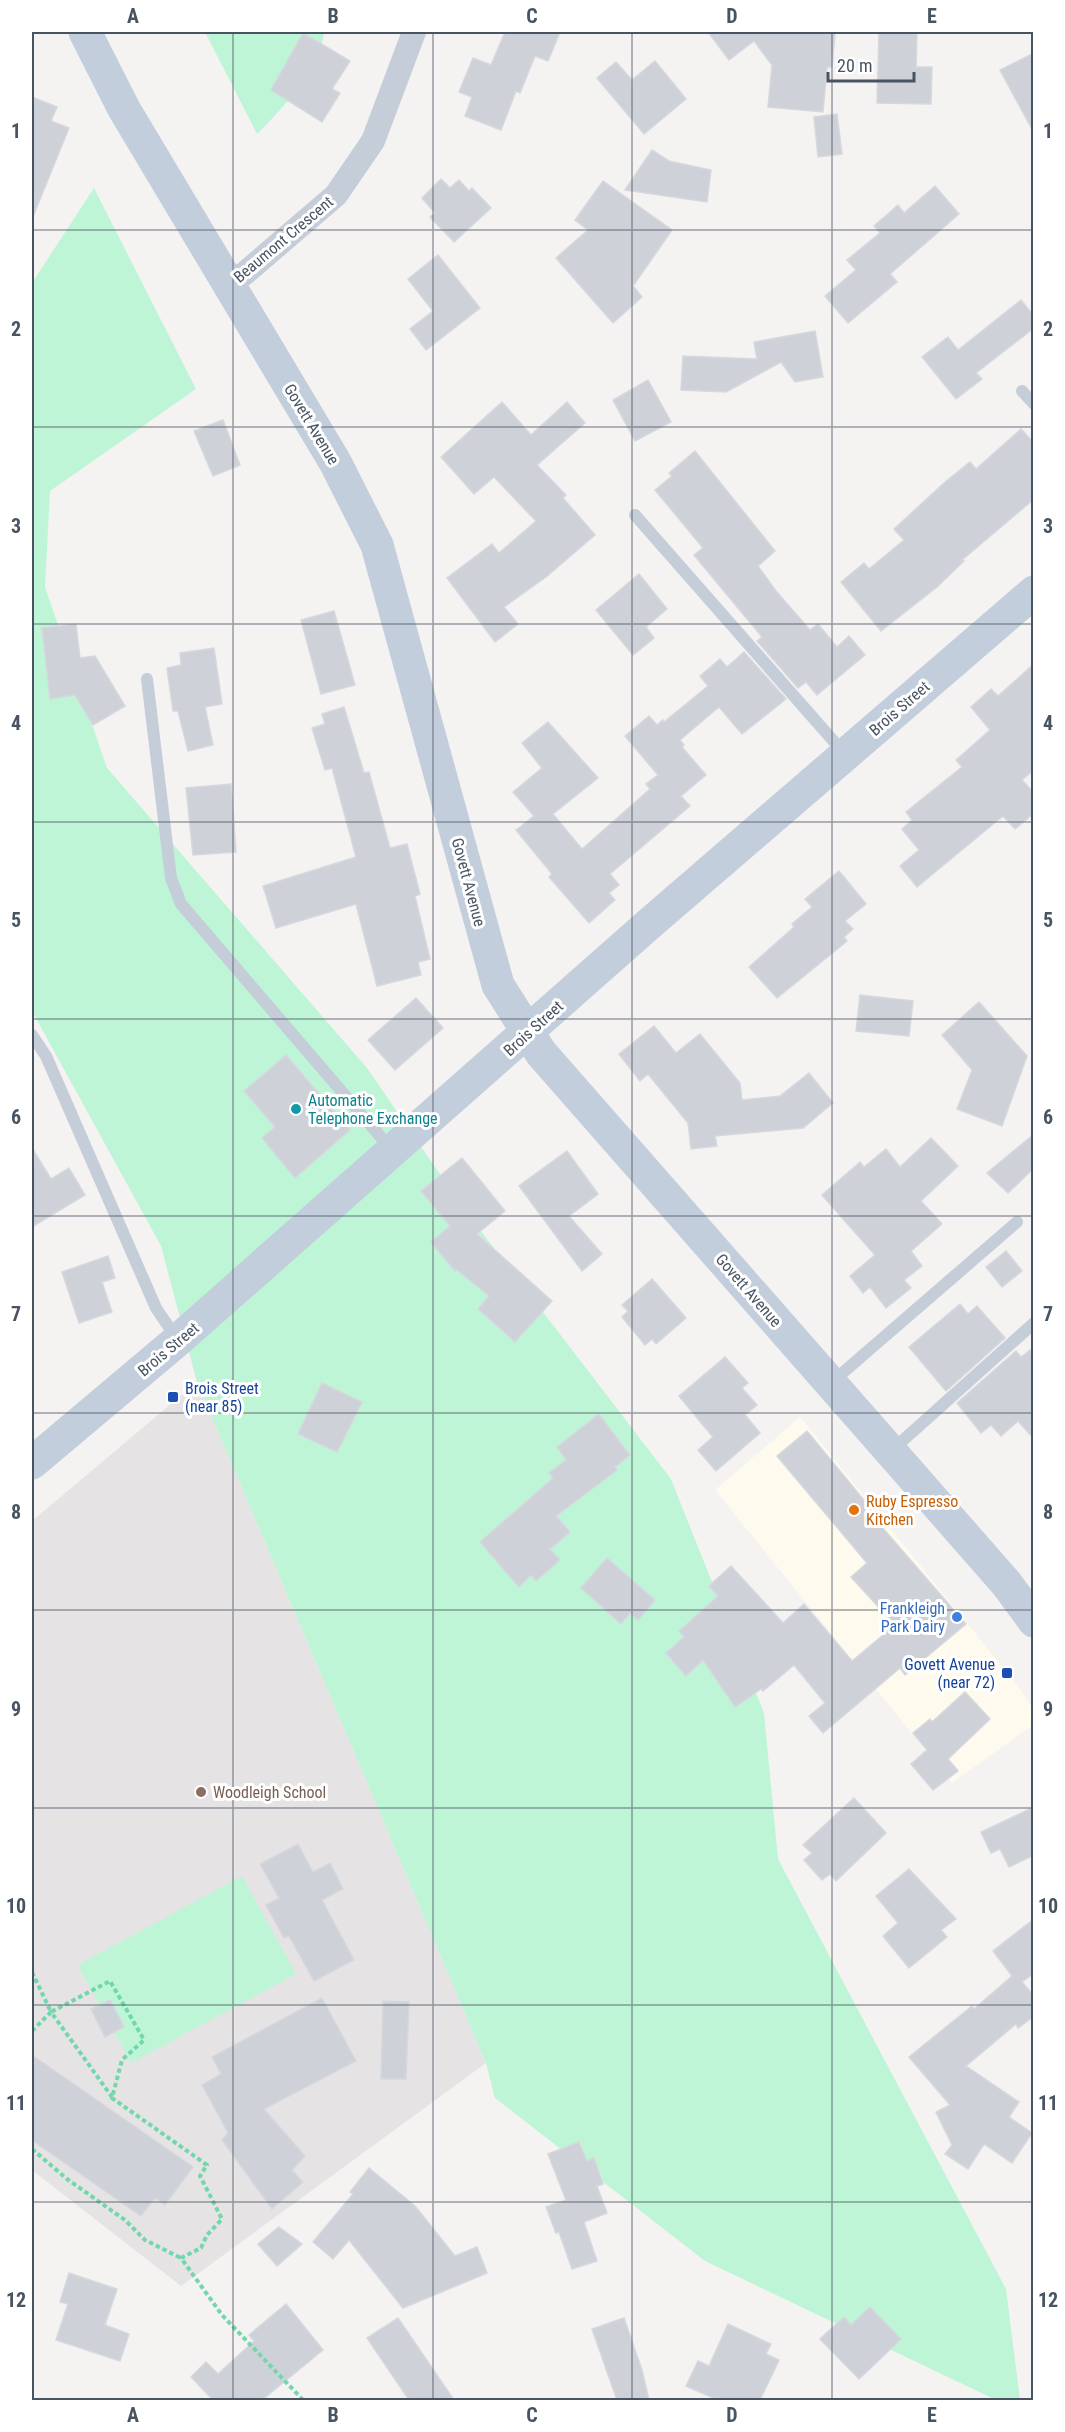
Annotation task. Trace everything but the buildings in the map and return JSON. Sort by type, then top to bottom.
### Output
[{"type":"street","name":"Govett Avenue","points":[[85,32],[124,109],[335,462],[377,545],[498,985],[530,1032],[541,1053],[1006,1583],[1034,1621]]},
{"type":"street","name":"Beaumont Crescent","points":[[228,284],[244,274],[336,195],[373,141],[414,32]]},
{"type":"street","name":"Brois Street","points":[[32,1463],[178,1340],[844,754],[1034,592]]},
{"type":"lane","points":[[1022,391],[1034,404]]},
{"type":"lane","points":[[635,515],[844,754]]},
{"type":"lane","points":[[147,680],[171,878],[182,904],[393,1152]]},
{"type":"lane","points":[[32,1035],[46,1056],[156,1308],[178,1340]]},
{"type":"lane","points":[[831,1383],[1017,1222]]},
{"type":"lane","points":[[891,1451],[1034,1323]]},
{"type":"path","points":[[32,1972],[51,2012],[112,2098],[207,2165],[200,2176],[222,2218],[207,2235],[201,2248],[181,2258]]},
{"type":"path","points":[[32,2031],[51,2012],[110,1981],[144,2040],[122,2060],[112,2098]]},
{"type":"path","points":[[32,2149],[67,2180],[125,2220],[145,2240],[181,2258],[222,2315],[303,2400]]},
{"type":"shaded area","name":"Woodleigh School","points":[[197,1382],[486,2063],[181,2286],[32,2170],[32,1521]]},
{"type":"shaded area","points":[[800,1417],[1021,1690],[1033,1709],[1033,1725],[952,1783],[715,1490]]},
{"type":"green space","points":[[205,32],[324,32],[316,60],[308,74],[278,113],[257,134]]},
{"type":"green space","points":[[94,188],[196,389],[50,491],[45,587],[107,768],[367,1068],[464,1209],[671,1479],[764,1713],[778,1859],[1006,2289],[1020,2400],[996,2400],[705,2261],[495,2098],[486,2063],[197,1382],[161,1246],[32,1011],[32,283]]},
{"type":"green space","points":[[242,1876],[296,1974],[131,2063],[78,1965]]},
{"type":"place","name":"Automatic Telephone Exchange","points":[[296,1109]]},
{"type":"place","name":"Brois Street (near 85)","points":[[173,1397]]},
{"type":"place","name":"Ruby Espresso Kitchen","points":[[854,1510]]},
{"type":"place","name":"Frankleigh Park Dairy","points":[[957,1617]]},
{"type":"place","name":"Govett Avenue (near 72)","points":[[1007,1673]]},
{"type":"place","name":"Woodleigh School","points":[[201,1792]]}]
